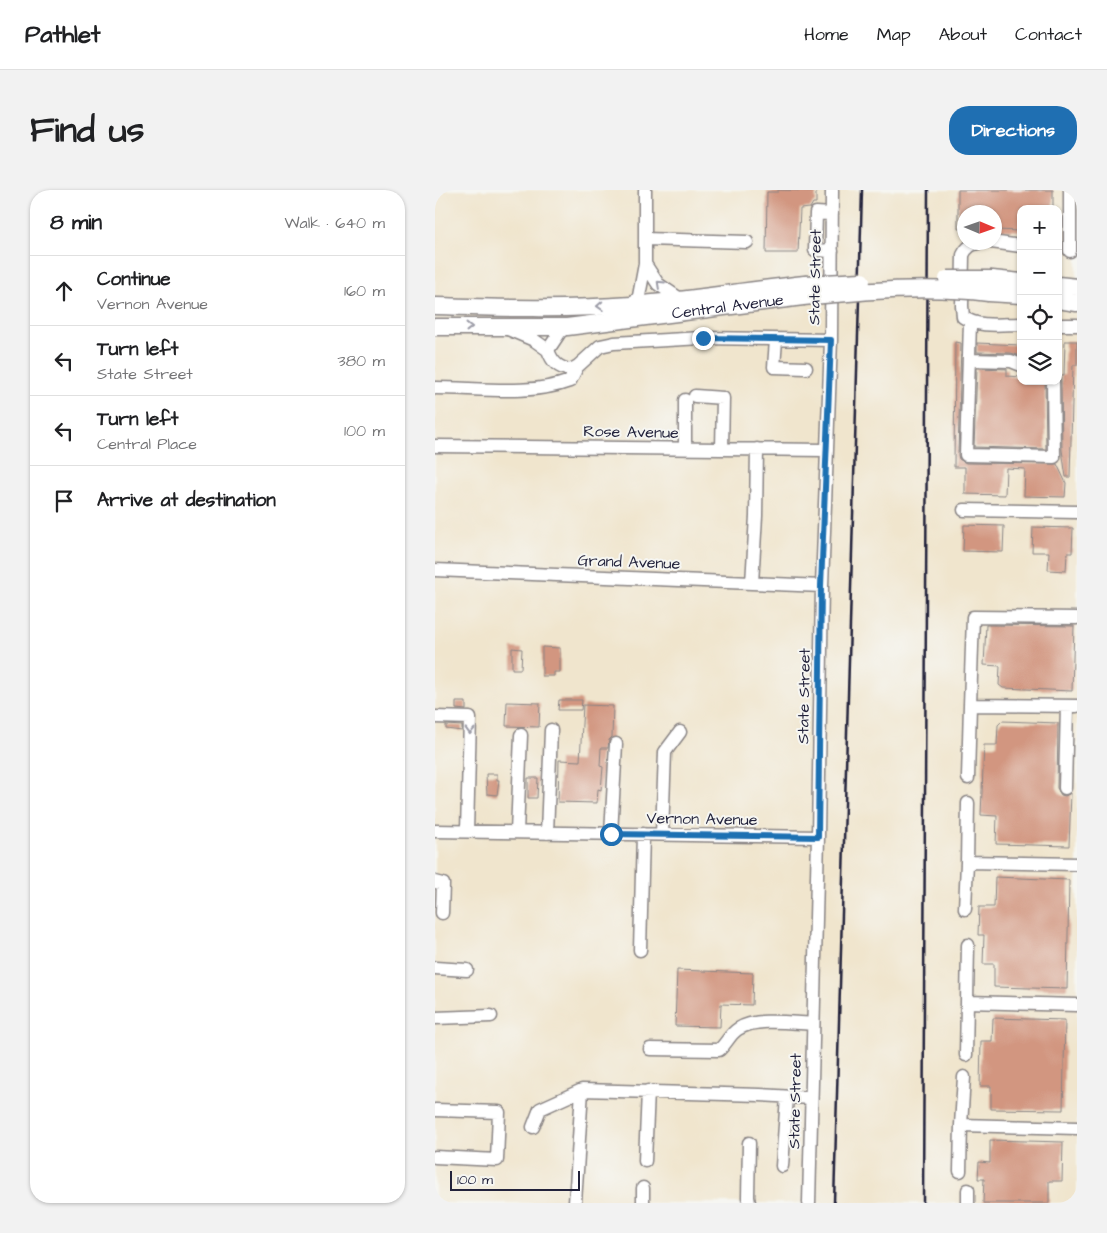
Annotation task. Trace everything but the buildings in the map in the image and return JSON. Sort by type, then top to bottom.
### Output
[{"type":"main road","name":"Central Avenue","points":[[435,306],[562,308],[633,305],[680,299],[804,291],[965,290],[1017,283]]},
{"type":"main road","points":[[1062,285],[1077,287]]},
{"type":"main road","name":"Central Avenue","points":[[991,286],[1017,294]]},
{"type":"main road","name":"Central Avenue","points":[[435,327],[567,327],[804,291]]},
{"type":"main road","points":[[1062,300],[1077,302]]},
{"type":"street","points":[[633,305],[639,296],[645,264],[645,190]]},
{"type":"street","name":"State Street","points":[[809,1203],[818,837],[821,586],[831,340],[832,190]]},
{"type":"street","points":[[1068,251],[1073,232],[1070,190]]},
{"type":"street","points":[[645,239],[747,242]]},
{"type":"street","points":[[1002,243],[1017,245]]},
{"type":"street","points":[[966,250],[963,256],[963,317],[970,322],[1017,324]]},
{"type":"street","points":[[645,264],[658,284],[680,299]]},
{"type":"street","points":[[970,322],[966,455],[1054,457],[1053,385]]},
{"type":"street","points":[[1062,325],[1077,325]]},
{"type":"street","points":[[503,327],[534,340],[548,350],[557,366],[571,370],[577,367],[600,346],[614,343],[703,338],[831,340]]},
{"type":"street","points":[[548,350],[560,332],[567,327]]},
{"type":"street","points":[[775,340],[774,367],[806,368]]},
{"type":"street","points":[[969,360],[1011,361],[1017,363]]},
{"type":"street","points":[[435,388],[536,390],[557,386],[570,381],[577,367]]},
{"type":"street","points":[[685,448],[690,398],[723,398],[723,449]]},
{"type":"street","name":"Rose Avenue","points":[[435,446],[826,450]]},
{"type":"street","points":[[752,583],[757,449]]},
{"type":"street","points":[[965,510],[1077,512]]},
{"type":"street","name":"Grand Avenue","points":[[435,570],[821,586]]},
{"type":"street","points":[[969,778],[973,617],[1077,618]]},
{"type":"street","points":[[970,705],[1072,706],[1065,788]]},
{"type":"street","points":[[435,717],[470,718],[467,831]]},
{"type":"street","points":[[547,832],[551,730]]},
{"type":"street","points":[[662,834],[665,752],[680,732]]},
{"type":"street","points":[[517,832],[521,735]]},
{"type":"street","points":[[611,834],[616,744]]},
{"type":"street","points":[[965,909],[968,803]]},
{"type":"street","name":"Vernon Avenue","points":[[435,831],[818,837]]},
{"type":"street","points":[[640,950],[643,834]]},
{"type":"street","points":[[967,862],[1077,864]]},
{"type":"street","points":[[435,882],[443,884],[442,913]]},
{"type":"street","points":[[966,1055],[969,945]]},
{"type":"street","points":[[435,968],[467,970]]},
{"type":"street","points":[[967,1002],[1077,1005]]},
{"type":"street","points":[[435,1018],[491,1016]]},
{"type":"street","points":[[650,1049],[719,1050],[737,1029],[752,1024],[766,1022],[813,1024]]},
{"type":"street","points":[[960,1171],[964,1077]]},
{"type":"street","points":[[533,1127],[539,1109],[583,1090],[811,1098]]},
{"type":"street","points":[[575,1203],[583,1090]]},
{"type":"street","points":[[645,1161],[648,1091]]},
{"type":"street","points":[[782,1166],[787,1097]]},
{"type":"street","points":[[435,1110],[499,1112],[497,1160],[435,1157]]},
{"type":"street","points":[[961,1125],[1077,1128]]},
{"type":"street","points":[[749,1143],[749,1203]]},
{"type":"street","points":[[643,1188],[643,1203]]},
{"type":"railway","points":[[834,1203],[862,190]]},
{"type":"railway","points":[[923,1203],[928,190]]},
{"type":"route","points":[[611,834],[818,837],[821,586],[831,340],[703,338]]}]
